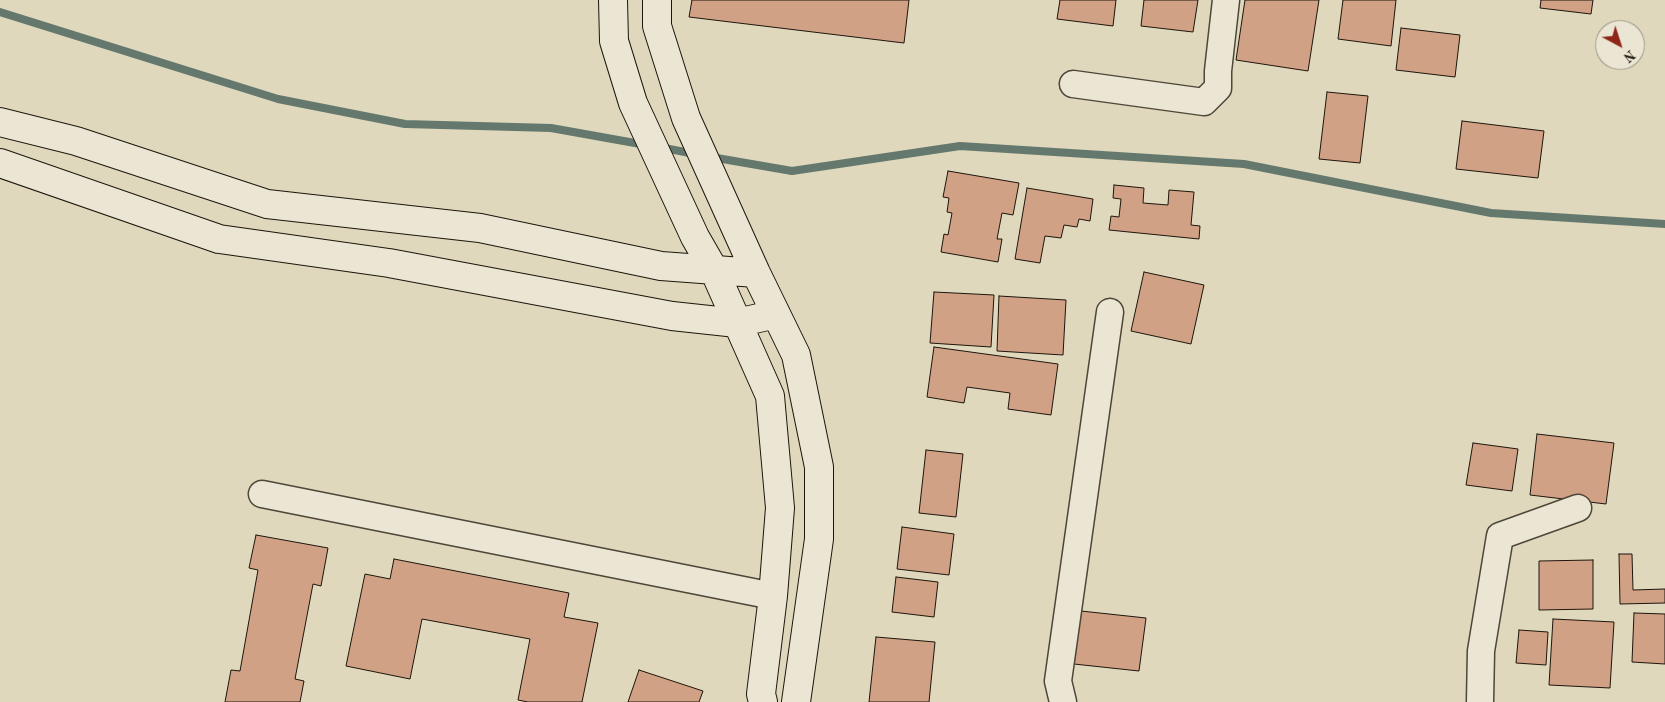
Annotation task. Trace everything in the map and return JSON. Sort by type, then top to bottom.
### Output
[{"type":"main road","points":[[612,0],[614,41],[634,103],[695,237],[714,270],[770,396],[780,508],[773,596],[761,694],[763,702]]},
{"type":"main road","points":[[657,0],[657,26],[686,118],[756,273],[796,355],[819,467],[819,539],[796,702]]},
{"type":"main road","points":[[0,122],[76,141],[267,204],[480,228],[662,266],[756,273]]},
{"type":"main road","points":[[0,163],[219,239],[389,263],[672,316],[737,323],[776,314]]},
{"type":"street","points":[[1073,84],[1204,102],[1218,88],[1218,71],[1226,0]]},
{"type":"street","points":[[1063,702],[1058,682],[1110,312]]},
{"type":"street","points":[[262,494],[773,596]]},
{"type":"street","points":[[1480,702],[1481,651],[1500,536],[1578,508]]},
{"type":"building","points":[[692,0],[909,0],[904,43],[689,17]]},
{"type":"building","points":[[1060,0],[1116,0],[1113,26],[1057,19]]},
{"type":"building","points":[[1144,0],[1198,0],[1193,32],[1141,26]]},
{"type":"building","points":[[1245,0],[1319,0],[1308,71],[1236,60]]},
{"type":"building","points":[[1343,0],[1396,0],[1391,46],[1338,39]]},
{"type":"building","points":[[1541,0],[1593,0],[1591,14],[1540,8]]},
{"type":"building","points":[[1401,28],[1460,35],[1455,77],[1396,70]]},
{"type":"building","points":[[1327,92],[1368,96],[1360,163],[1319,159]]},
{"type":"building","points":[[1462,121],[1544,131],[1538,178],[1456,169]]},
{"type":"building","points":[[948,171],[1019,183],[1013,215],[1002,213],[997,239],[1002,239],[998,262],[941,252],[944,234],[948,235],[952,213],[947,212],[949,198],[943,197]]},
{"type":"building","points":[[1114,185],[1144,188],[1143,203],[1168,205],[1169,190],[1194,192],[1191,225],[1200,226],[1199,239],[1109,230],[1111,216],[1119,217],[1121,199],[1113,198]]},
{"type":"building","points":[[1027,188],[1093,199],[1090,221],[1079,219],[1077,227],[1064,225],[1061,238],[1045,236],[1040,263],[1015,259]]},
{"type":"building","points":[[1144,272],[1204,285],[1191,344],[1131,331]]},
{"type":"building","points":[[934,292],[994,295],[991,347],[930,343]]},
{"type":"building","points":[[999,296],[1066,300],[1063,355],[997,351]]},
{"type":"building","points":[[934,347],[1058,364],[1051,415],[1008,409],[1010,393],[967,387],[964,403],[927,397]]},
{"type":"building","points":[[1537,434],[1614,443],[1606,504],[1530,495]]},
{"type":"building","points":[[1473,443],[1518,449],[1512,491],[1466,485]]},
{"type":"building","points":[[926,450],[963,454],[956,517],[919,513]]},
{"type":"building","points":[[902,527],[954,534],[949,575],[897,569]]},
{"type":"building","points":[[256,535],[328,548],[321,586],[313,584],[295,679],[304,681],[300,702],[225,702],[231,670],[240,671],[258,570],[249,568]]},
{"type":"building","points":[[1619,554],[1632,554],[1633,590],[1665,589],[1665,603],[1620,604]]},
{"type":"building","points":[[394,559],[569,593],[564,617],[598,623],[582,702],[528,702],[518,700],[530,639],[422,619],[410,679],[346,666],[365,574],[390,579]]},
{"type":"building","points":[[1593,560],[1593,609],[1539,610],[1539,561]]},
{"type":"building","points":[[896,577],[938,582],[934,617],[892,612]]},
{"type":"building","points":[[1081,611],[1146,618],[1139,671],[1074,664]]},
{"type":"building","points":[[1634,613],[1665,614],[1665,664],[1632,662]]},
{"type":"building","points":[[1553,619],[1614,622],[1610,688],[1549,685]]},
{"type":"building","points":[[1519,630],[1548,632],[1546,665],[1516,663]]},
{"type":"building","points":[[876,637],[935,642],[929,702],[869,702]]},
{"type":"building","points":[[639,670],[703,691],[699,702],[628,702]]},
{"type":"waterway","points":[[0,12],[278,99],[405,124],[551,128],[646,145]]},
{"type":"waterway","points":[[711,157],[792,171],[960,146],[1244,164],[1491,213],[1665,224]]},
{"type":"waterway","points":[[659,147],[695,154]]}]
